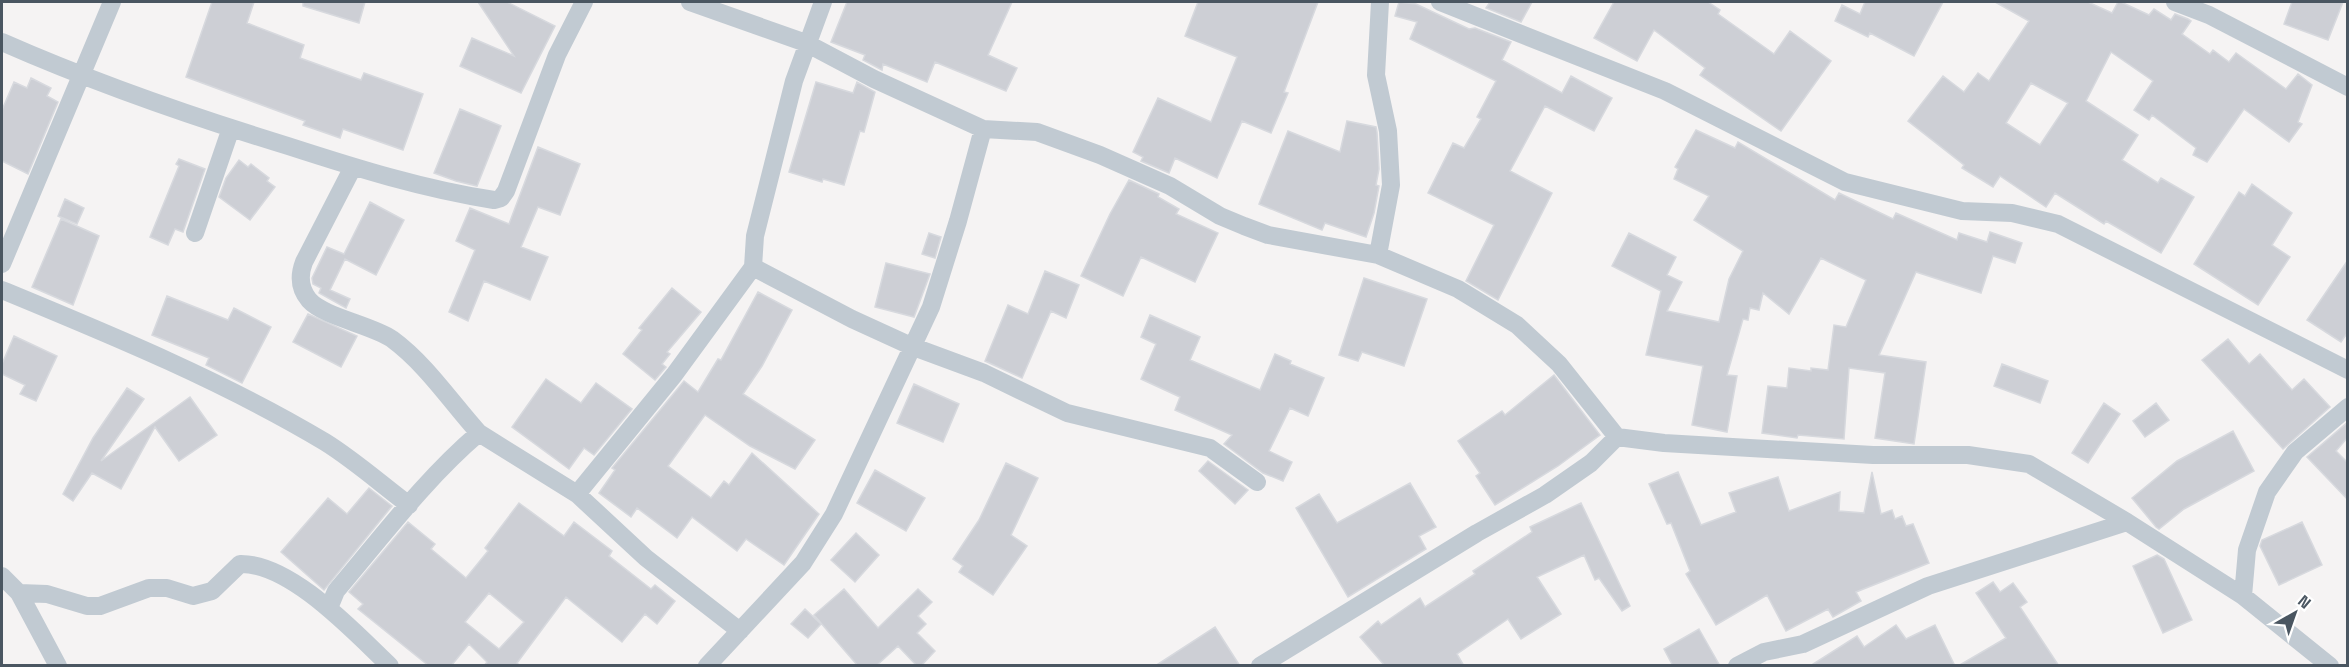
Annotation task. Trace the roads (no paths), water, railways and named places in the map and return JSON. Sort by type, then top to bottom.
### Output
[{"type":"street","points":[[2,264],[112,2]]},
{"type":"street","points":[[2,42],[79,76],[231,129],[400,182],[494,200],[501,198],[506,190],[557,55],[584,2]]},
{"type":"street","points":[[690,2],[806,43],[874,79],[983,129],[1037,132],[1100,155],[1170,186],[1220,216],[1268,235],[1378,255],[1458,289],[1518,325],[1559,364],[1617,437],[1664,443],[1873,455],[1968,455],[2029,464],[2127,522],[2243,596],[2330,666]]},
{"type":"street","points":[[577,494],[674,375],[753,267],[755,236],[794,81],[806,43],[823,2]]},
{"type":"street","points":[[1378,255],[1391,185],[1388,131],[1376,75],[1380,2]]},
{"type":"street","points":[[1440,2],[1665,91],[1845,182],[1962,211],[2012,213],[2058,224],[2348,370]]},
{"type":"street","points":[[2175,2],[2210,15],[2348,87]]},
{"type":"street","points":[[195,233],[231,129]]},
{"type":"street","points":[[707,666],[803,563],[834,514],[931,307],[958,221],[983,129]]},
{"type":"street","points":[[353,167],[299,273],[302,288],[310,301],[391,339],[424,370],[479,432],[577,494],[646,558],[740,631]]},
{"type":"street","points":[[753,267],[852,319],[911,346],[984,373],[1067,413],[1210,448],[1257,482]]},
{"type":"street","points":[[2,290],[83,323],[255,403],[327,443],[409,505]]},
{"type":"street","points":[[2243,596],[2247,550],[2267,492],[2295,452],[2348,407]]},
{"type":"street","points":[[329,608],[336,591],[448,459],[479,432]]},
{"type":"street","points":[[1260,666],[1477,533],[1545,495],[1591,463],[1617,437]]},
{"type":"street","points":[[1737,666],[1764,652],[1803,644],[1928,586],[2127,522]]},
{"type":"street","points":[[19,593],[47,594],[87,606],[100,606],[149,588],[167,588],[193,596],[212,591],[240,564],[251,564],[293,582],[329,608],[390,666]]},
{"type":"street","points":[[2,576],[19,593],[58,666]]}]
